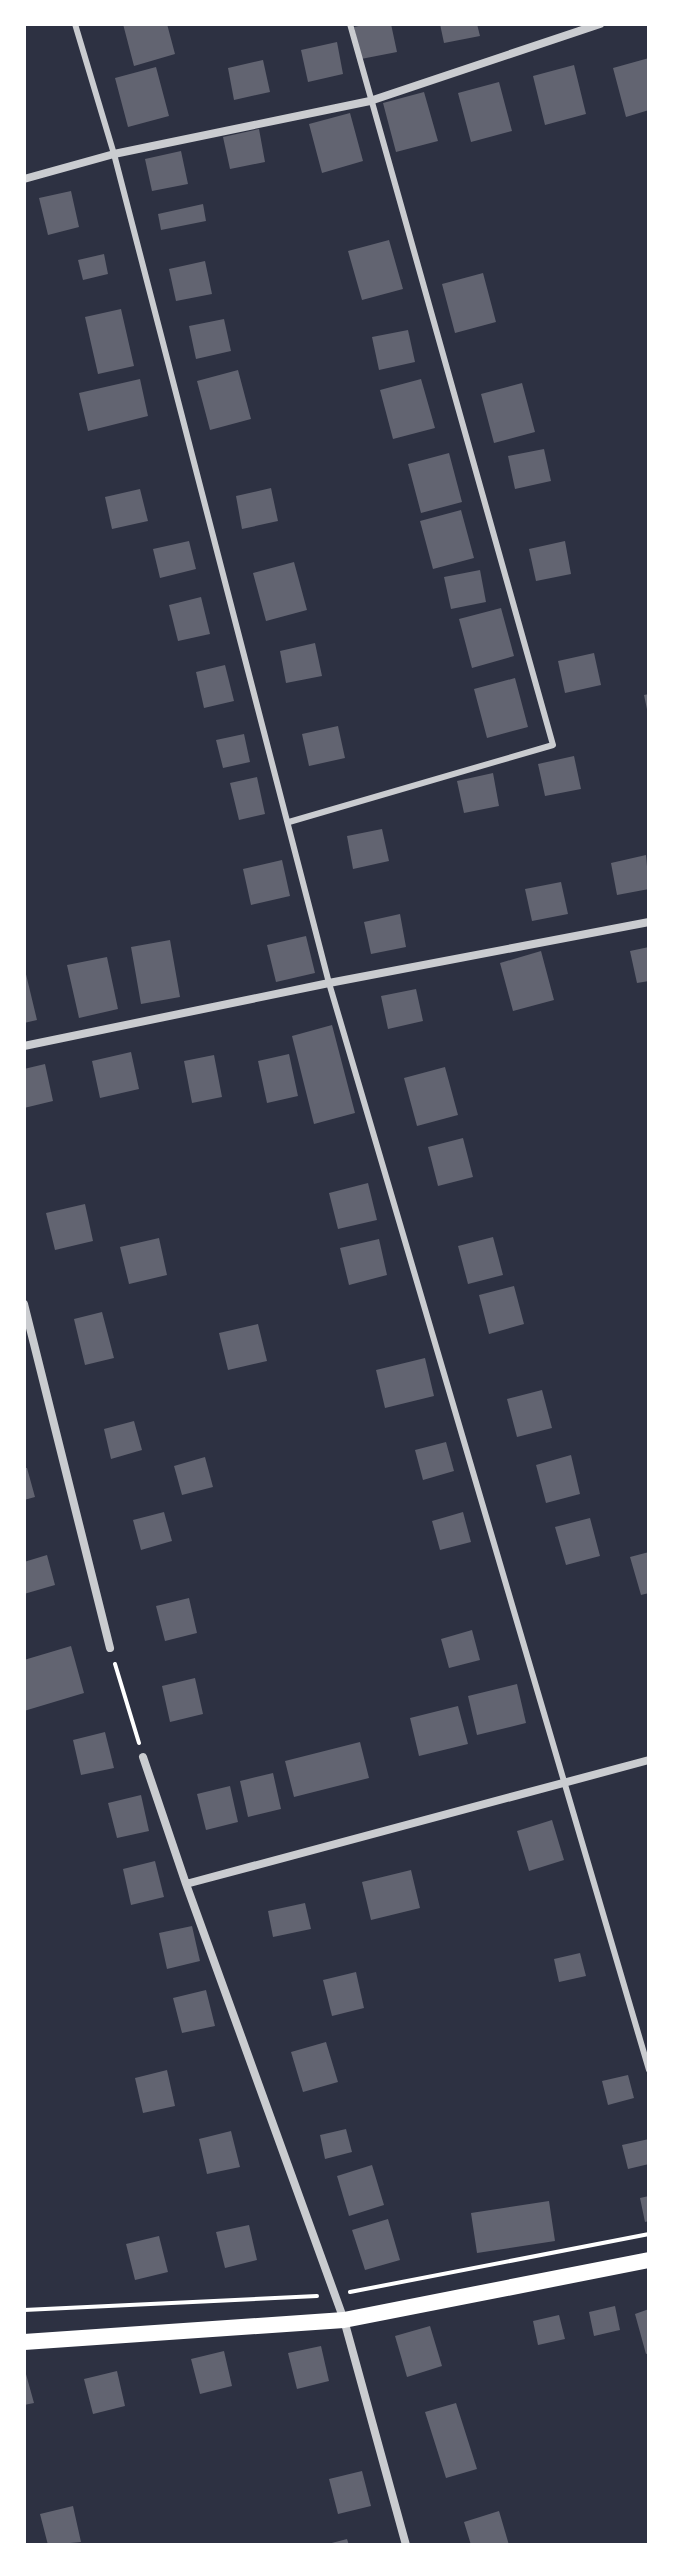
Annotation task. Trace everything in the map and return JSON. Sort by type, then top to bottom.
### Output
[{"type":"main road","points":[[24,2342],[344,2320],[649,2260]]},
{"type":"street","points":[[24,179],[114,154],[370,101],[600,24]]},
{"type":"street","points":[[24,1046],[329,983],[649,922]]},
{"type":"street","points":[[24,1304],[110,1648]]},
{"type":"street","points":[[143,1757],[344,2320],[406,2545]]},
{"type":"street","points":[[186,1884],[649,1760]]},
{"type":"lane","points":[[75,24],[114,154],[329,983],[649,2070]]},
{"type":"lane","points":[[289,822],[553,745],[350,24]]},
{"type":"path","points":[[110,1648],[143,1757]]},
{"type":"building","points":[[123,24],[167,24],[175,54],[134,66]]},
{"type":"building","points":[[391,24],[397,52],[361,59],[354,27]]},
{"type":"building","points":[[440,24],[477,24],[480,36],[444,43]]},
{"type":"building","points":[[337,42],[343,74],[308,82],[301,50]]},
{"type":"building","points":[[649,58],[649,110],[626,117],[613,68]]},
{"type":"building","points":[[263,60],[270,92],[234,100],[228,68]]},
{"type":"building","points":[[574,65],[586,114],[545,125],[533,76]]},
{"type":"building","points":[[156,67],[169,116],[128,127],[115,78]]},
{"type":"building","points":[[499,82],[512,131],[471,142],[458,93]]},
{"type":"building","points":[[424,92],[438,141],[396,152],[383,103]]},
{"type":"building","points":[[350,113],[363,161],[322,173],[309,124]]},
{"type":"building","points":[[259,129],[265,162],[230,169],[223,137]]},
{"type":"building","points":[[181,151],[188,184],[152,191],[145,159]]},
{"type":"building","points":[[71,191],[79,227],[48,235],[39,198]]},
{"type":"building","points":[[203,204],[206,221],[161,230],[158,214]]},
{"type":"building","points":[[389,240],[403,289],[362,300],[348,251]]},
{"type":"building","points":[[104,254],[108,274],[83,280],[78,260]]},
{"type":"building","points":[[205,261],[212,294],[176,301],[169,269]]},
{"type":"building","points":[[483,273],[496,322],[455,333],[442,284]]},
{"type":"building","points":[[121,309],[134,366],[98,374],[85,317]]},
{"type":"building","points":[[224,319],[231,351],[196,359],[189,326]]},
{"type":"building","points":[[408,330],[415,362],[379,370],[372,337]]},
{"type":"building","points":[[238,370],[251,419],[210,430],[197,381]]},
{"type":"building","points":[[140,379],[148,416],[88,431],[79,393]]},
{"type":"building","points":[[421,379],[435,428],[393,439],[380,390]]},
{"type":"building","points":[[522,383],[535,432],[494,443],[481,394]]},
{"type":"building","points":[[544,449],[551,481],[515,489],[508,456]]},
{"type":"building","points":[[449,453],[462,502],[421,513],[408,464]]},
{"type":"building","points":[[271,488],[278,521],[242,529],[236,496]]},
{"type":"building","points":[[140,489],[148,521],[112,529],[105,497]]},
{"type":"building","points":[[461,510],[474,558],[433,569],[420,521]]},
{"type":"building","points":[[189,541],[196,569],[160,578],[153,549]]},
{"type":"building","points":[[565,541],[571,574],[536,581],[529,549]]},
{"type":"building","points":[[294,562],[307,610],[266,621],[253,573]]},
{"type":"building","points":[[480,570],[486,602],[451,609],[444,577]]},
{"type":"building","points":[[201,597],[210,634],[178,641],[169,605]]},
{"type":"building","points":[[501,608],[514,656],[472,668],[459,619]]},
{"type":"building","points":[[315,643],[322,676],[286,683],[280,651]]},
{"type":"building","points":[[594,653],[601,685],[565,693],[558,661]]},
{"type":"building","points":[[225,665],[234,701],[204,708],[196,672]]},
{"type":"building","points":[[515,678],[528,727],[487,738],[474,689]]},
{"type":"building","points":[[649,694],[649,714],[648,714],[644,695]]},
{"type":"building","points":[[338,726],[345,758],[309,766],[302,734]]},
{"type":"building","points":[[244,734],[250,762],[223,768],[216,740]]},
{"type":"building","points":[[574,756],[581,789],[545,796],[538,764]]},
{"type":"building","points":[[493,773],[499,806],[464,813],[457,781]]},
{"type":"building","points":[[257,777],[265,814],[239,820],[230,783]]},
{"type":"building","points":[[382,829],[389,861],[353,869],[347,836]]},
{"type":"building","points":[[646,855],[649,889],[617,895],[611,863]]},
{"type":"building","points":[[282,860],[290,896],[251,905],[243,869]]},
{"type":"building","points":[[561,882],[568,914],[532,921],[525,889]]},
{"type":"building","points":[[400,914],[406,947],[371,954],[364,922]]},
{"type":"building","points":[[306,936],[315,973],[276,982],[267,945]]},
{"type":"building","points":[[170,940],[180,997],[141,1004],[131,947]]},
{"type":"building","points":[[649,947],[649,981],[637,983],[630,951]]},
{"type":"building","points":[[541,951],[554,1000],[513,1011],[500,963]]},
{"type":"building","points":[[107,957],[118,1009],[79,1018],[67,965]]},
{"type":"building","points":[[24,966],[37,1020],[24,1023]]},
{"type":"building","points":[[416,989],[423,1021],[388,1029],[381,996]]},
{"type":"building","points":[[332,1025],[355,1113],[314,1124],[292,1036]]},
{"type":"building","points":[[131,1052],[139,1089],[100,1098],[92,1061]]},
{"type":"building","points":[[289,1054],[298,1096],[267,1103],[258,1061]]},
{"type":"building","points":[[214,1055],[222,1097],[192,1103],[184,1061]]},
{"type":"building","points":[[45,1064],[53,1101],[24,1108],[24,1069]]},
{"type":"building","points":[[445,1067],[458,1115],[417,1126],[404,1078]]},
{"type":"building","points":[[463,1138],[473,1177],[438,1186],[428,1147]]},
{"type":"building","points":[[368,1183],[377,1220],[338,1229],[329,1193]]},
{"type":"building","points":[[85,1204],[93,1241],[55,1250],[46,1213]]},
{"type":"building","points":[[493,1237],[503,1275],[468,1284],[458,1246]]},
{"type":"building","points":[[159,1238],[167,1275],[129,1284],[120,1247]]},
{"type":"building","points":[[379,1239],[387,1275],[349,1285],[340,1248]]},
{"type":"building","points":[[514,1286],[524,1324],[489,1334],[479,1295]]},
{"type":"building","points":[[102,1312],[114,1358],[85,1365],[74,1319]]},
{"type":"building","points":[[258,1324],[267,1361],[228,1370],[219,1333]]},
{"type":"building","points":[[425,1358],[434,1396],[385,1408],[376,1370]]},
{"type":"building","points":[[542,1390],[552,1428],[517,1437],[507,1399]]},
{"type":"building","points":[[134,1421],[142,1450],[111,1459],[104,1429]]},
{"type":"building","points":[[446,1442],[454,1471],[423,1480],[415,1450]]},
{"type":"building","points":[[571,1455],[580,1494],[546,1503],[536,1465]]},
{"type":"building","points":[[205,1457],[213,1487],[182,1495],[174,1466]]},
{"type":"building","points":[[24,1468],[27,1468],[35,1497],[24,1500]]},
{"type":"building","points":[[164,1512],[172,1541],[141,1550],[133,1520]]},
{"type":"building","points":[[463,1512],[471,1542],[440,1550],[432,1521]]},
{"type":"building","points":[[590,1518],[600,1556],[566,1565],[555,1527]]},
{"type":"building","points":[[649,1552],[649,1593],[641,1595],[630,1557]]},
{"type":"building","points":[[47,1555],[55,1585],[24,1594],[24,1562]]},
{"type":"building","points":[[189,1598],[197,1633],[165,1641],[156,1606]]},
{"type":"building","points":[[472,1630],[480,1660],[449,1668],[441,1639]]},
{"type":"building","points":[[71,1646],[84,1693],[24,1711],[24,1660]]},
{"type":"building","points":[[195,1678],[203,1714],[170,1722],[162,1686]]},
{"type":"building","points":[[517,1684],[526,1723],[477,1735],[468,1696]]},
{"type":"building","points":[[458,1706],[468,1744],[419,1756],[410,1718]]},
{"type":"building","points":[[105,1732],[114,1768],[81,1775],[73,1740]]},
{"type":"building","points":[[360,1742],[369,1778],[294,1797],[285,1761]]},
{"type":"building","points":[[273,1773],[281,1809],[248,1817],[240,1781]]},
{"type":"building","points":[[230,1786],[238,1822],[206,1830],[197,1794]]},
{"type":"building","points":[[141,1795],[149,1831],[117,1838],[108,1803]]},
{"type":"building","points":[[552,1820],[564,1860],[529,1871],[517,1831]]},
{"type":"building","points":[[155,1861],[164,1897],[131,1905],[123,1869]]},
{"type":"building","points":[[411,1870],[420,1908],[371,1920],[362,1882]]},
{"type":"building","points":[[305,1903],[311,1929],[273,1937],[268,1911]]},
{"type":"building","points":[[192,1926],[200,1961],[167,1969],[159,1933]]},
{"type":"building","points":[[580,1953],[586,1976],[559,1982],[554,1959]]},
{"type":"building","points":[[356,1972],[364,2008],[332,2016],[323,1980]]},
{"type":"building","points":[[206,1990],[215,2026],[182,2033],[173,1998]]},
{"type":"building","points":[[326,2042],[338,2082],[303,2092],[291,2052]]},
{"type":"building","points":[[167,2070],[175,2106],[143,2113],[135,2078]]},
{"type":"building","points":[[628,2075],[634,2098],[608,2105],[602,2081]]},
{"type":"building","points":[[346,2129],[352,2152],[325,2159],[320,2135]]},
{"type":"building","points":[[231,2131],[240,2167],[207,2174],[199,2139]]},
{"type":"building","points":[[649,2139],[649,2164],[628,2169],[622,2145]]},
{"type":"building","points":[[372,2165],[384,2205],[349,2216],[337,2176]]},
{"type":"building","points":[[649,2196],[649,2221],[645,2222],[640,2198]]},
{"type":"building","points":[[549,2201],[555,2241],[477,2253],[471,2213]]},
{"type":"building","points":[[388,2219],[400,2260],[365,2270],[352,2230]]},
{"type":"building","points":[[249,2225],[257,2260],[225,2268],[216,2232]]},
{"type":"building","points":[[159,2236],[168,2272],[135,2280],[126,2244]]},
{"type":"building","points":[[615,2306],[620,2330],[594,2336],[589,2312]]},
{"type":"building","points":[[649,2309],[649,2353],[646,2354],[635,2314]]},
{"type":"building","points":[[559,2315],[565,2339],[538,2345],[533,2321]]},
{"type":"building","points":[[430,2326],[442,2366],[407,2377],[395,2336]]},
{"type":"building","points":[[321,2346],[329,2381],[297,2389],[288,2353]]},
{"type":"building","points":[[224,2351],[232,2386],[200,2394],[191,2359]]},
{"type":"building","points":[[24,2367],[34,2403],[24,2405]]},
{"type":"building","points":[[117,2371],[125,2406],[93,2414],[84,2379]]},
{"type":"building","points":[[456,2403],[477,2469],[446,2478],[425,2412]]},
{"type":"building","points":[[362,2471],[371,2506],[338,2514],[329,2479]]},
{"type":"building","points":[[73,2506],[81,2542],[48,2545],[40,2514]]},
{"type":"building","points":[[499,2511],[509,2545],[471,2545],[464,2522]]},
{"type":"building","points":[[347,2539],[349,2545],[328,2545],[328,2544]]}]
